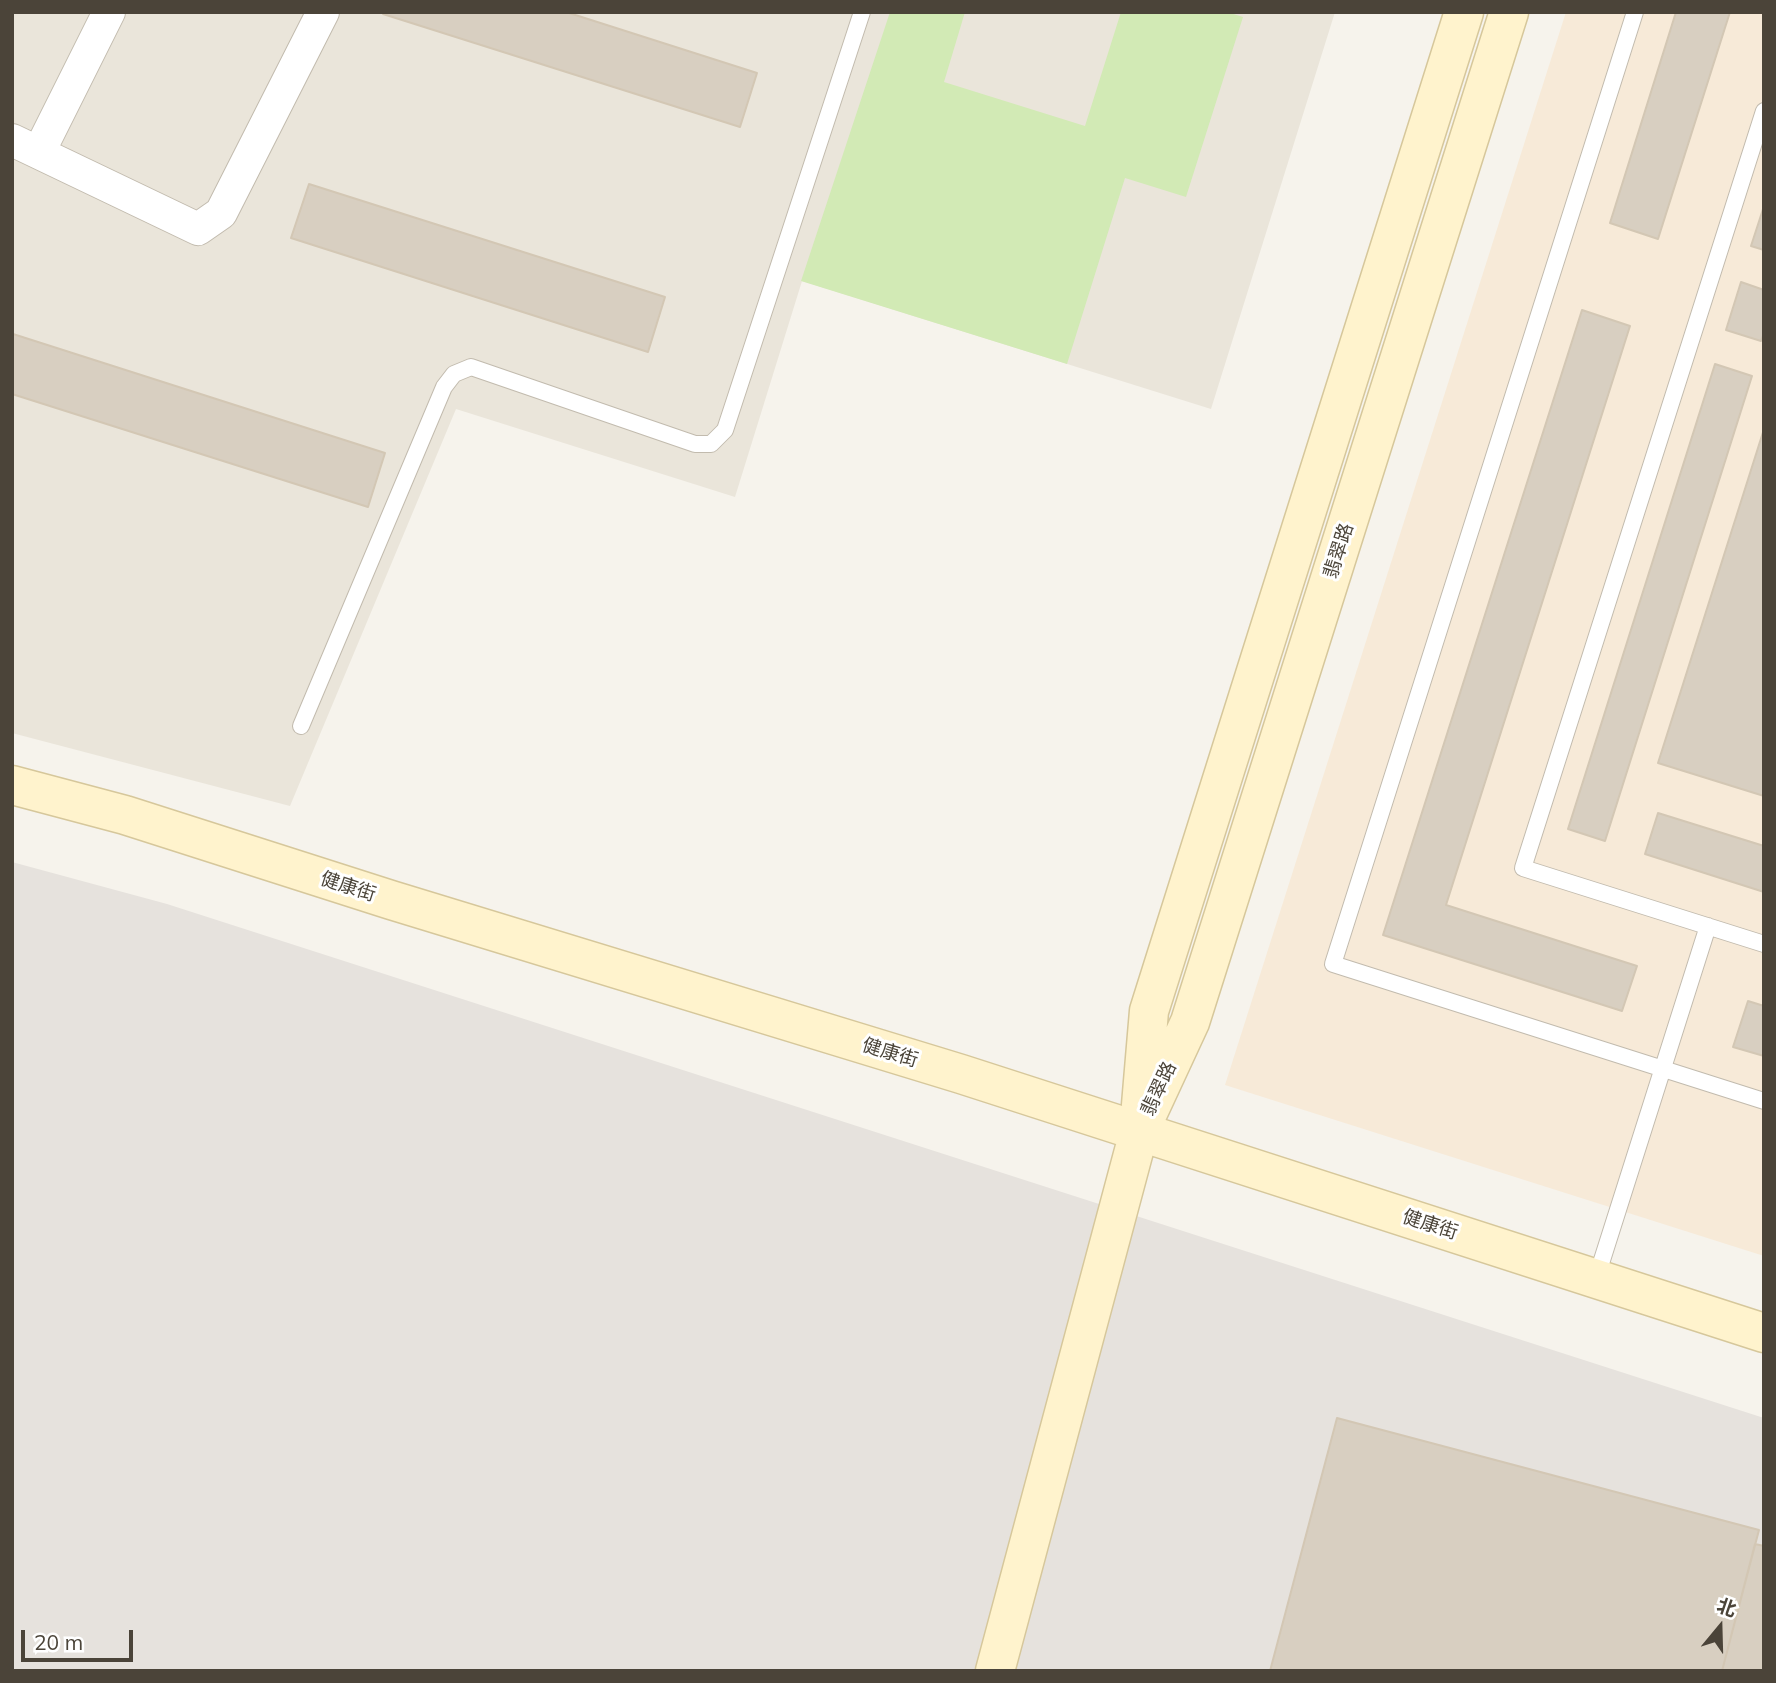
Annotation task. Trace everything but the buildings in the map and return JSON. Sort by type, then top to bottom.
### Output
[{"type":"street","points":[[109,12],[25,146],[198,229],[221,213],[323,12]]},
{"type":"street","name":"翡翠路","points":[[1139,1132],[1149,1011],[1465,12]]},
{"type":"street","name":"翡翠路","points":[[1139,1132],[1190,1023],[1509,12]]},
{"type":"street","name":"健康街","points":[[12,785],[125,815],[391,900],[948,1070],[1764,1333]]},
{"type":"street","points":[[995,1671],[1139,1132]]},
{"type":"lane","points":[[301,726],[444,387],[454,374],[471,367],[695,444],[711,444],[725,430],[862,12]]},
{"type":"lane","points":[[1635,12],[1333,964],[1764,1101]]},
{"type":"lane","points":[[1764,111],[1523,868],[1764,944]]},
{"type":"lane","points":[[1596,1279],[1708,926]]},
{"type":"shaded area","points":[[12,12],[1335,12],[1211,409],[802,281],[735,497],[456,409],[290,806],[12,733]]},
{"type":"shaded area","points":[[1566,12],[1764,12],[1764,1256],[1225,1085]]},
{"type":"shaded area","points":[[12,862],[167,904],[1764,1418],[1764,1671],[12,1671]]},
{"type":"green space","points":[[890,12],[965,12],[944,82],[1085,126],[1121,12],[1227,12],[1243,17],[1186,197],[1125,178],[1067,364],[801,281]]}]
